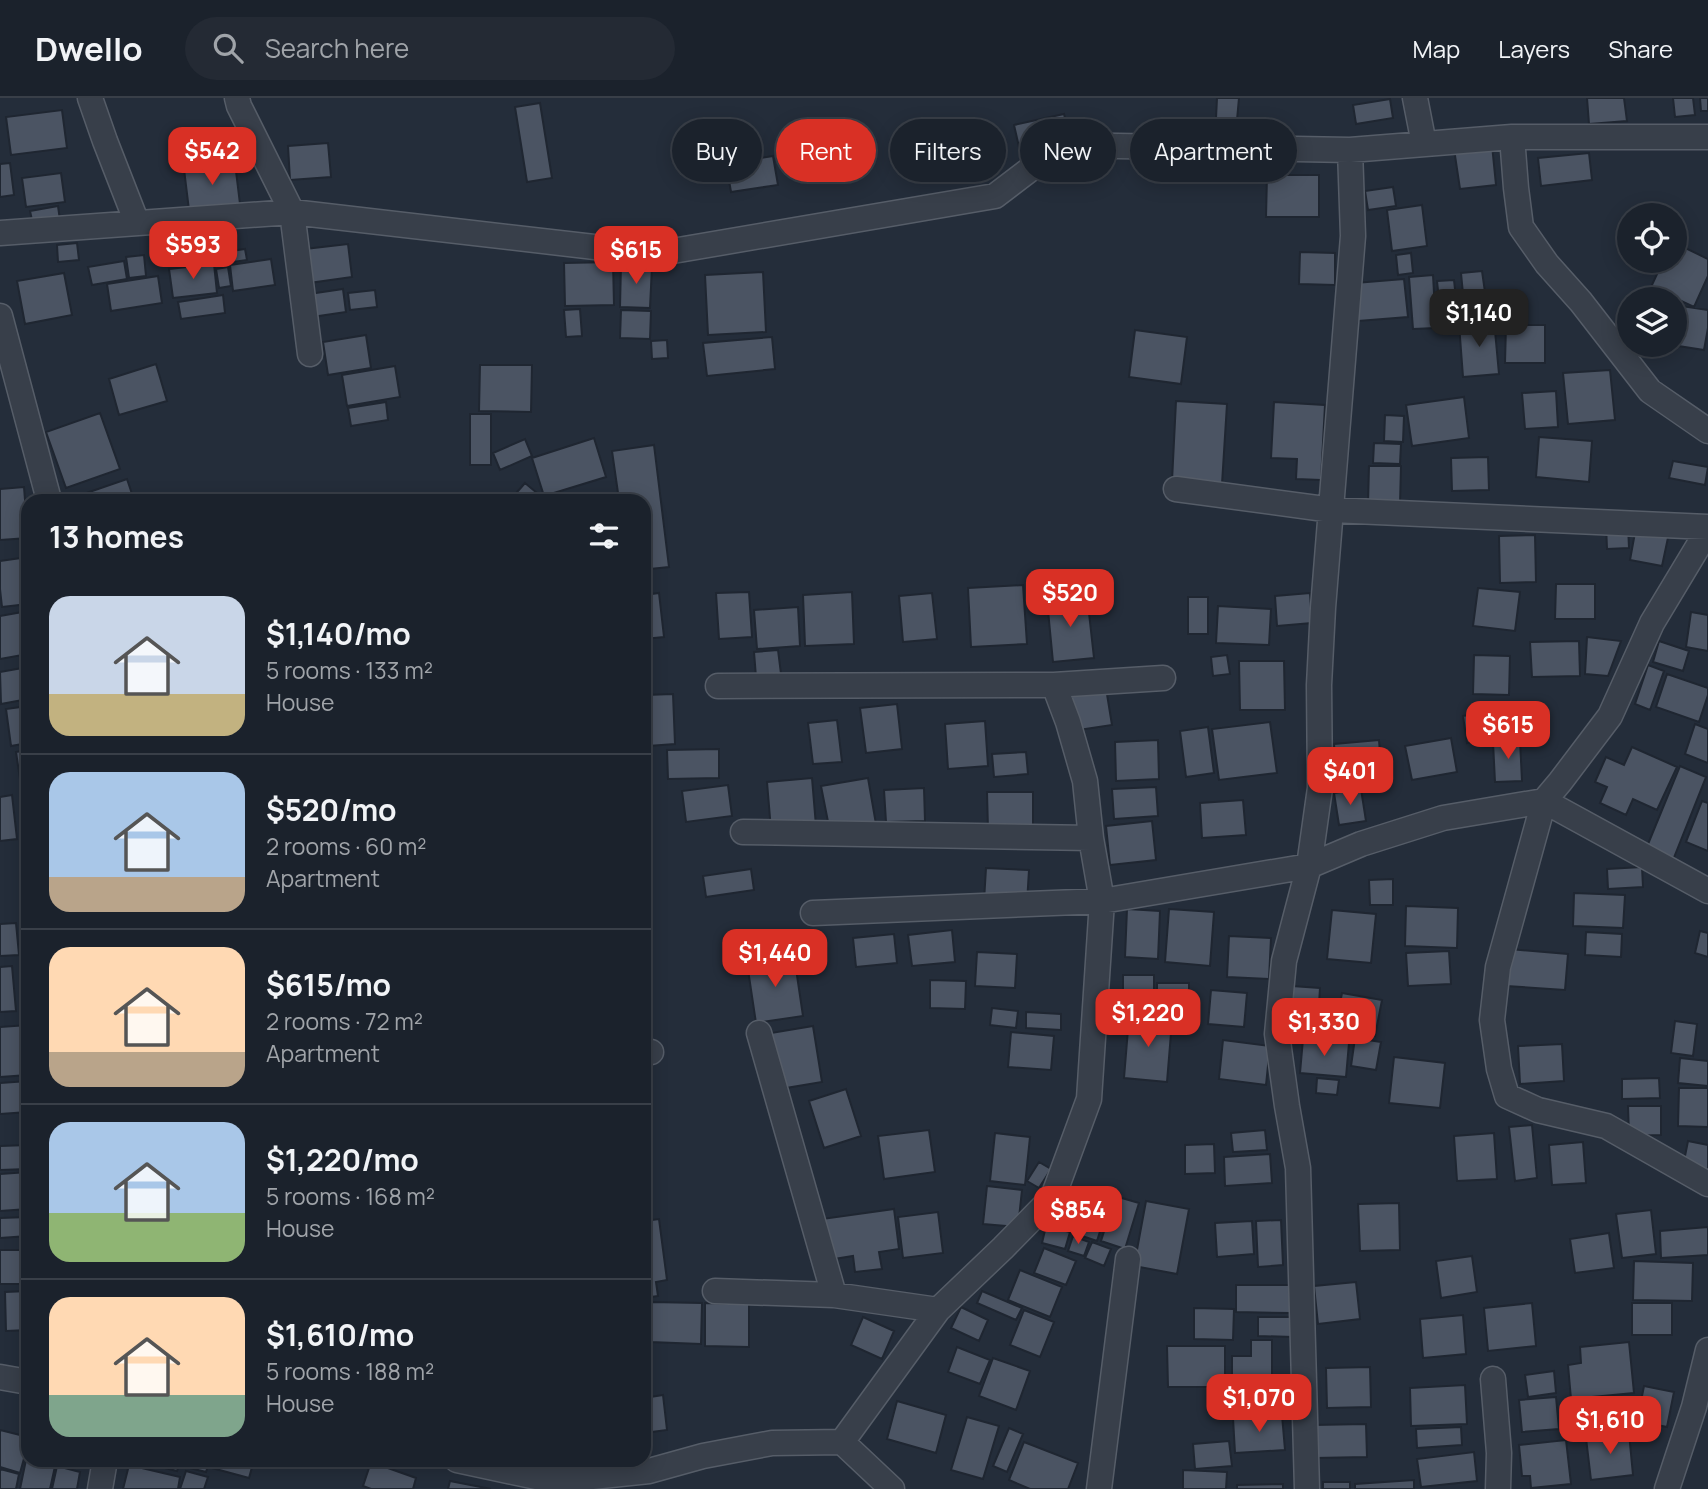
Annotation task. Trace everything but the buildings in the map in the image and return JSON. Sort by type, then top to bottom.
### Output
[{"type":"street","points":[[90,98],[137,223]]},
{"type":"street","points":[[237,98],[292,212],[310,354]]},
{"type":"street","points":[[1415,98],[1424,144]]},
{"type":"street","points":[[0,233],[292,212],[655,254],[995,196],[1062,145],[1350,150],[1512,136],[1708,137]]},
{"type":"street","points":[[1512,136],[1521,228],[1650,391],[1708,431]]},
{"type":"street","points":[[1307,1489],[1298,1168],[1277,1034],[1284,961],[1309,866],[1320,788],[1323,608],[1353,236],[1350,150]]},
{"type":"street","points":[[0,316],[47,494]]},
{"type":"street","points":[[1176,489],[1332,510],[1708,528],[1652,624],[1610,716],[1544,801],[1498,967],[1493,1020],[1499,1069],[1507,1096],[1538,1111],[1606,1126],[1708,1184]]},
{"type":"street","points":[[718,686],[1054,685],[1163,678]]},
{"type":"street","points":[[842,1442],[938,1310],[1053,1197],[1089,1099],[1102,901],[1085,781],[1054,685]]},
{"type":"street","points":[[813,913],[1102,901],[1309,866],[1361,844],[1443,818],[1544,801],[1708,891]]},
{"type":"street","points":[[743,832],[1091,838]]},
{"type":"street","points":[[759,1033],[834,1295]]},
{"type":"street","points":[[1099,1489],[1128,1259]]},
{"type":"street","points":[[715,1291],[834,1295],[938,1310]]},
{"type":"street","points":[[1667,1489],[1694,1407],[1708,1350]]},
{"type":"street","points":[[0,1377],[21,1381]]},
{"type":"street","points":[[1493,1379],[1499,1453],[1498,1489]]},
{"type":"street","points":[[490,1467],[555,1481],[649,1471],[703,1456],[772,1443],[842,1442],[892,1489]]},
{"type":"street","points":[[100,1489],[104,1467]]}]
